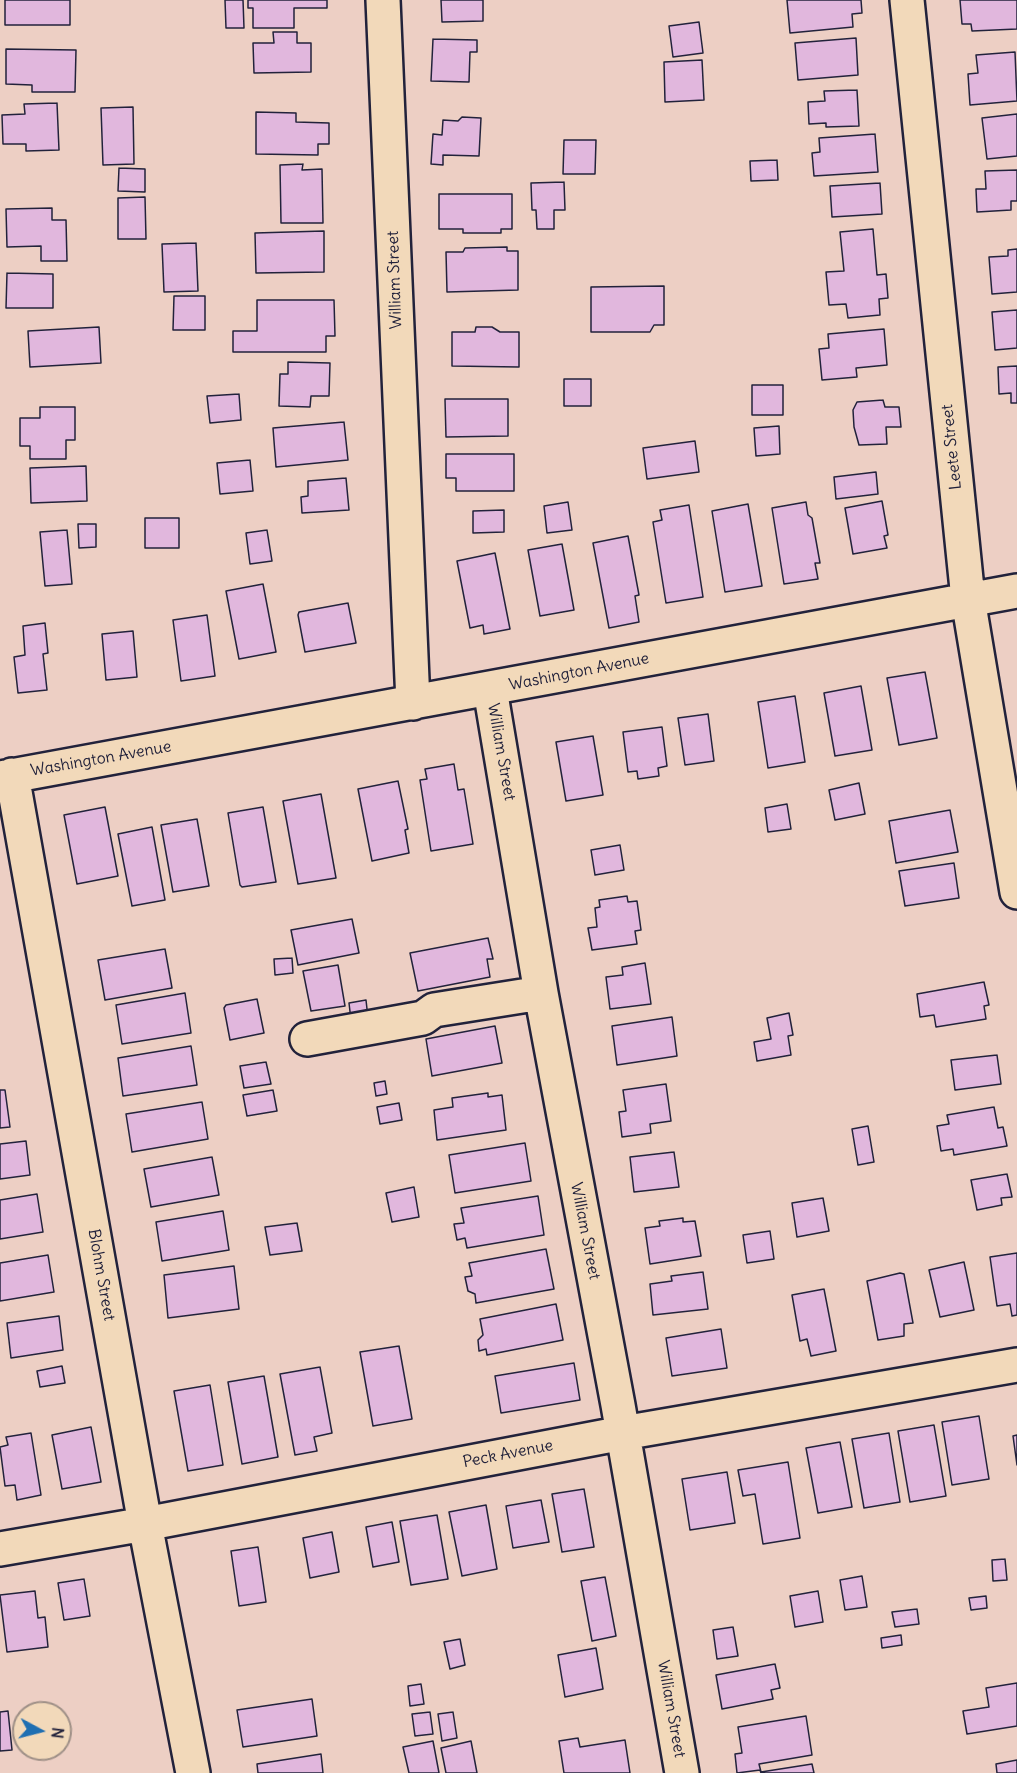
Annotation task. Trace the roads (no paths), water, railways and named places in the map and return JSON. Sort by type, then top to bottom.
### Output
[{"type":"street","name":"William Street","points":[[383,0],[413,703]]},
{"type":"street","name":"Leete Street","points":[[907,0],[968,599],[1017,892]]},
{"type":"street","name":"Washington Avenue","points":[[6,777],[1017,591]]},
{"type":"street","name":"William Street","points":[[490,689],[541,993],[623,1433],[682,1773]]},
{"type":"street","name":"Blohm Street","points":[[6,777],[193,1773]]},
{"type":"street","points":[[307,1039],[423,1018],[434,1010],[541,993]]},
{"type":"street","name":"Peck Avenue","points":[[0,1549],[145,1524],[623,1433],[1017,1365]]}]
